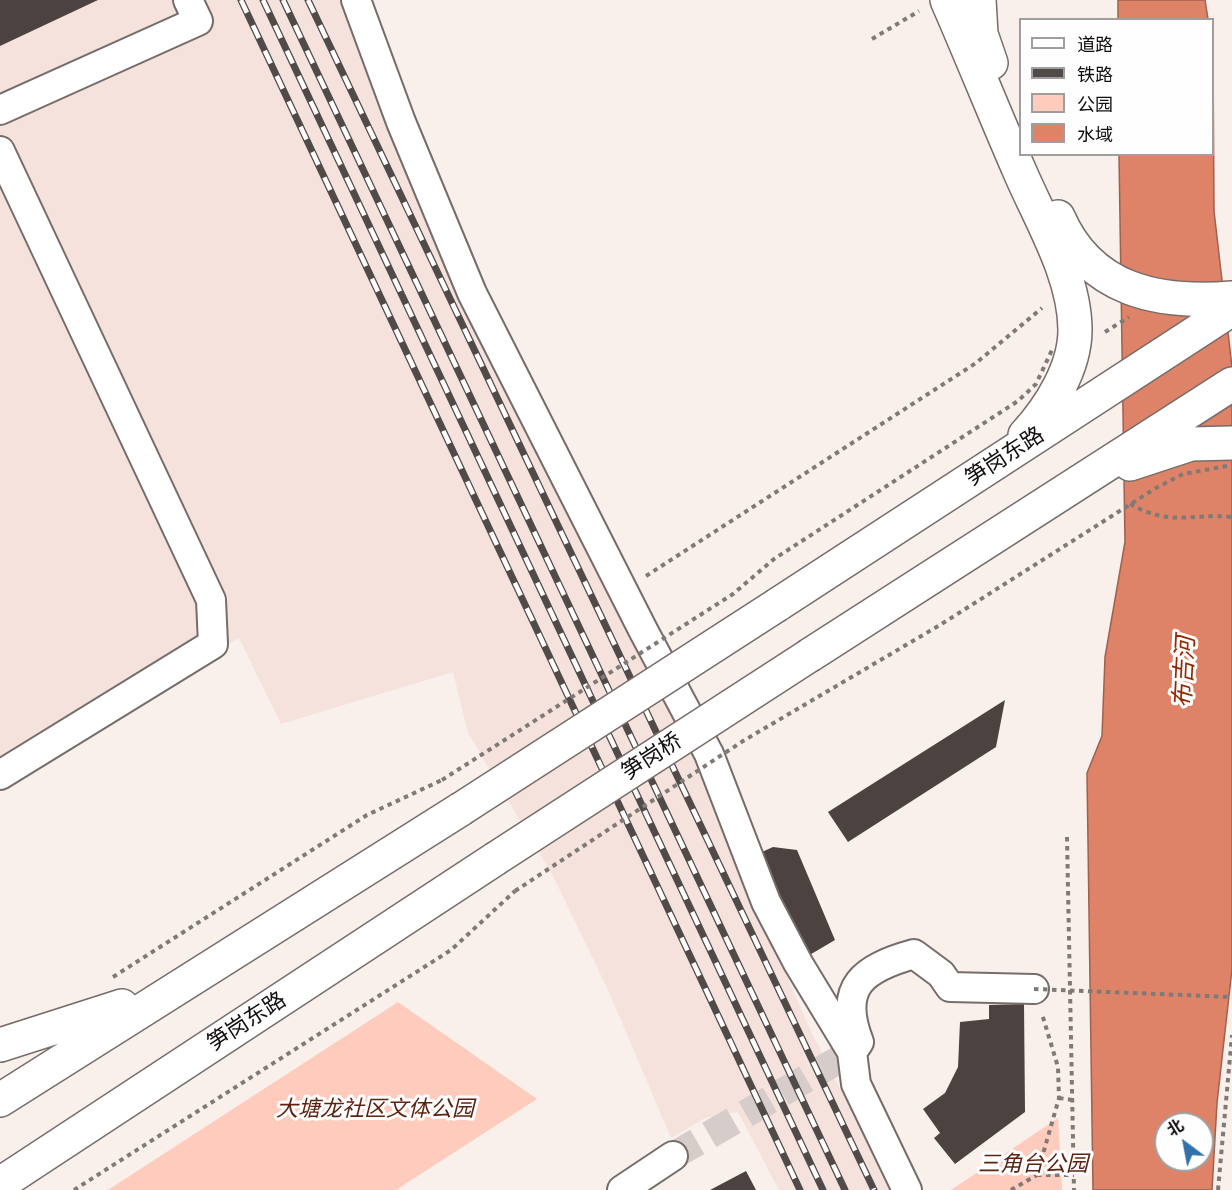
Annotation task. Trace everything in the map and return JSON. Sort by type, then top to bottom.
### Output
[{"type":"main road","points":[[979,0],[981,34],[1019,138]]},
{"type":"main road","points":[[937,3],[1019,138]]},
{"type":"main road","points":[[1006,456],[1040,419],[1058,386],[1072,352],[1075,332],[1074,311],[1067,283],[1025,156]]},
{"type":"main road","points":[[1028,156],[1062,227],[1077,251],[1097,270],[1117,284],[1161,297],[1207,300],[1232,298]]},
{"type":"main road","name":"笋岗东路","points":[[190,979],[461,809],[1232,309]]},
{"type":"main road","points":[[1086,479],[1232,384]]},
{"type":"main road","points":[[1086,479],[1191,444],[1232,443]]},
{"type":"main road","name":"笋岗桥","points":[[495,859],[1086,479]]},
{"type":"main road","name":"笋岗东路","points":[[0,1184],[495,859]]},
{"type":"main road","points":[[0,1045],[97,1016],[190,979]]},
{"type":"main road","points":[[2,1099],[190,979]]},
{"type":"street","points":[[0,110],[198,21],[188,0]]},
{"type":"street","points":[[356,0],[401,122],[472,293],[709,754],[766,902],[798,963],[852,1052],[856,1084],[907,1190]]},
{"type":"street","points":[[0,151],[211,600],[213,644],[0,775]]},
{"type":"street","points":[[852,1052],[860,1042],[850,1020],[852,1000],[859,980],[886,962],[914,954],[940,974],[950,987],[1038,1000]]},
{"type":"street","points":[[622,1190],[673,1156]]},
{"type":"path","points":[[872,39],[937,3]]},
{"type":"path","points":[[624,591],[976,363],[1043,307]]},
{"type":"path","points":[[1099,336],[1140,311]]},
{"type":"path","points":[[107,980],[367,815],[442,780],[733,594],[774,559],[1018,401],[1036,384],[1052,350]]},
{"type":"path","points":[[74,1190],[451,950],[515,891],[743,741],[940,625],[1130,504],[1183,474],[1232,465]]},
{"type":"path","points":[[1130,504],[1150,515],[1181,520],[1232,517]]},
{"type":"path","points":[[1067,837],[1074,1190]]},
{"type":"path","points":[[1037,1175],[1059,1098],[1058,1067],[1038,1000],[1232,998]]},
{"type":"path","points":[[1218,1190],[1232,1035]]},
{"type":"path","points":[[1059,1098],[1073,1100]]},
{"type":"path","points":[[1011,1190],[1037,1175],[1074,1175]]},
{"type":"shaded area","points":[[0,0],[342,0],[427,210],[707,777],[755,903],[810,1029],[891,1190],[779,1190],[738,1112],[705,1118],[671,1138],[609,992],[553,876],[468,733],[453,672],[281,724],[239,638],[0,789]]},
{"type":"green space","name":"大塘龙社区文体公园","points":[[398,1002],[537,1099],[396,1190],[108,1190]]},
{"type":"green space","name":"三角台公园","points":[[1058,1118],[1062,1190],[951,1190]]},
{"type":"water","points":[[1118,0],[1205,0],[1208,18],[1118,18]]},
{"type":"water","name":"布吉河","points":[[1119,156],[1214,156],[1214,211],[1232,367],[1232,969],[1217,1103],[1214,1155],[1214,1112],[1154,1112],[1154,1172],[1213,1172],[1212,1190],[1093,1190],[1087,773],[1102,736],[1105,657],[1125,542]]},
{"type":"building","points":[[0,0],[98,0],[0,46]]},
{"type":"building","points":[[1005,700],[996,747],[848,842],[828,812]]},
{"type":"building","points":[[773,847],[797,850],[835,940],[801,960],[753,856]]},
{"type":"building","points":[[1024,1004],[1025,1112],[955,1164],[934,1138],[940,1133],[923,1109],[945,1093],[958,1067],[960,1022],[989,1019],[989,1005]]},
{"type":"building","points":[[746,1171],[756,1190],[710,1190]]},
{"type":"tunnel","points":[[673,1156],[852,1052]]},
{"type":"railway","points":[[241,0],[800,1190]]},
{"type":"railway","points":[[263,0],[823,1190]]},
{"type":"railway","points":[[283,0],[845,1190]]},
{"type":"railway","points":[[308,0],[874,1190]]}]
